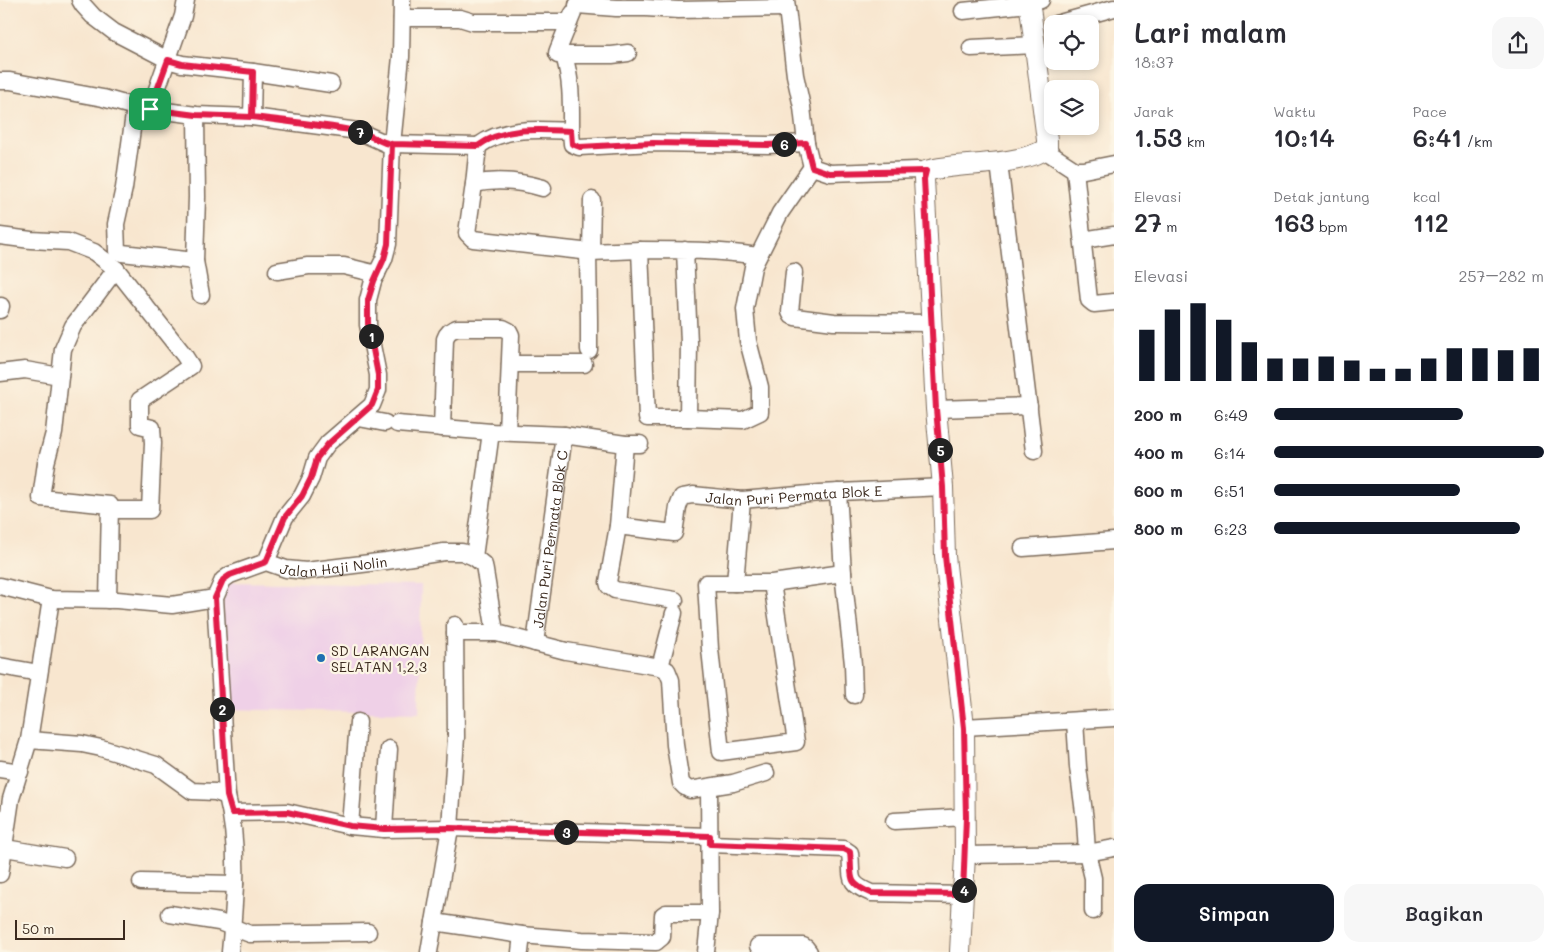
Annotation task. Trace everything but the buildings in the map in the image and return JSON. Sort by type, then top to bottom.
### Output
[{"type":"street","points":[[80,0],[93,16],[114,32],[168,60],[182,64],[253,72],[331,84]]},
{"type":"street","points":[[186,0],[183,16],[168,60],[143,108],[116,224],[117,250],[122,253],[195,261]]},
{"type":"street","points":[[266,562],[285,517],[302,496],[311,478],[317,458],[328,444],[372,405],[378,390],[378,375],[368,324],[368,300],[388,244],[392,144],[401,57],[402,0]]},
{"type":"street","points":[[963,11],[1033,1],[1040,33],[1047,148],[1052,155],[1075,170],[1114,164]]},
{"type":"street","points":[[628,54],[558,55],[557,53],[577,2],[616,8],[646,8],[656,4],[678,10],[786,4],[795,75],[802,107],[806,143],[812,167],[780,213],[753,267],[745,309],[748,341],[760,387],[760,412],[743,420],[647,418],[640,250]]},
{"type":"street","points":[[1089,15],[1114,8]]},
{"type":"street","points":[[402,18],[460,18],[473,22],[569,22]]},
{"type":"street","points":[[971,48],[1040,33]]},
{"type":"street","points":[[564,56],[571,86],[572,144],[580,147],[653,143],[768,145],[806,143]]},
{"type":"street","points":[[252,117],[253,72]]},
{"type":"street","points":[[0,81],[10,81],[143,108],[196,115],[252,117],[358,131],[385,143],[392,144],[478,146],[486,140],[502,134],[521,130],[571,131]]},
{"type":"street","points":[[196,115],[195,261],[201,294]]},
{"type":"street","points":[[478,146],[467,233],[473,239],[589,252],[685,250],[758,256]]},
{"type":"street","points":[[812,167],[830,173],[926,171],[936,168],[999,163],[1036,155],[1047,148]]},
{"type":"street","points":[[999,163],[1034,451]]},
{"type":"street","points":[[1075,170],[1089,300],[1094,304],[1114,302]]},
{"type":"street","points":[[926,171],[924,179],[931,323],[943,487],[945,556],[964,728],[966,817],[960,952]]},
{"type":"street","points":[[474,184],[487,181],[533,185],[543,188]]},
{"type":"street","points":[[510,364],[587,357],[590,320],[589,252],[592,200]]},
{"type":"street","points":[[1083,240],[1114,235]]},
{"type":"street","points":[[0,236],[68,242],[94,252],[116,269],[191,366],[140,400],[140,425],[152,428],[150,510],[110,510]]},
{"type":"street","points":[[685,250],[689,343],[688,418]]},
{"type":"street","points":[[277,271],[308,266],[344,266],[377,274]]},
{"type":"street","points":[[108,600],[110,506],[41,498],[46,463],[54,433],[63,349],[73,326],[116,269]]},
{"type":"street","points":[[794,272],[790,312],[795,318],[834,322],[931,323]]},
{"type":"street","points":[[442,428],[445,339],[447,334],[457,328],[504,328],[507,329],[510,335],[507,432]]},
{"type":"street","points":[[0,373],[25,370],[60,376]]},
{"type":"street","points":[[936,409],[1029,406]]},
{"type":"street","points":[[359,418],[391,424],[490,432],[564,435],[632,444],[608,586],[615,590],[674,606],[660,667]]},
{"type":"street","points":[[490,432],[474,556],[484,565],[494,626],[497,633]]},
{"type":"street","name":"Jalan Puri Permata Blok C","points":[[535,643],[564,435]]},
{"type":"street","name":"Jalan Puri Permata Blok E","points":[[618,526],[674,533],[678,507],[682,498],[693,495],[742,500],[838,492],[943,487]]},
{"type":"street","points":[[838,492],[854,695]]},
{"type":"street","points":[[735,583],[742,500]]},
{"type":"street","points":[[1022,548],[1114,540]]},
{"type":"street","name":"Jalan Haji Nolin","points":[[215,598],[223,580],[230,575],[266,562],[286,570],[306,571],[444,552],[462,552],[474,556]]},
{"type":"street","points":[[772,583],[796,742],[721,752],[710,649],[706,583],[772,583],[843,573]]},
{"type":"street","points":[[0,586],[51,598],[172,605],[215,598],[227,796],[232,813],[236,861],[230,952]]},
{"type":"street","points":[[0,874],[11,799],[29,740],[51,598]]},
{"type":"street","points":[[429,952],[450,828],[456,737],[455,629],[497,633],[566,651],[660,667],[667,670],[671,680],[674,745],[681,783],[690,790],[710,788],[766,773]]},
{"type":"street","points":[[0,666],[39,673]]},
{"type":"street","points":[[964,728],[1114,718]]},
{"type":"street","points":[[1075,721],[1078,766],[1085,820],[1086,854],[1093,878],[1093,911]]},
{"type":"street","points":[[350,826],[358,722]]},
{"type":"street","points":[[29,740],[82,744],[101,748],[156,765],[192,791],[215,792],[227,796]]},
{"type":"street","points":[[384,829],[389,749]]},
{"type":"street","points":[[0,769],[20,772]]},
{"type":"street","points":[[706,952],[710,913],[710,788]]},
{"type":"street","points":[[232,813],[287,812],[350,826],[384,829],[450,828],[710,840],[844,849],[850,852],[852,881],[858,888],[871,893],[963,894]]},
{"type":"street","points":[[894,820],[966,817]]},
{"type":"street","points":[[5,848],[65,858]]},
{"type":"street","points":[[965,855],[1086,854],[1114,848]]},
{"type":"street","points":[[141,882],[235,884]]},
{"type":"street","points":[[434,922],[581,946],[656,942],[662,937],[663,915],[666,913],[710,913]]},
{"type":"street","points":[[170,914],[218,922],[250,934],[368,932]]},
{"type":"street","points":[[520,952],[522,935]]},
{"type":"street","points":[[758,946],[803,946],[809,952]]},
{"type":"shaded area","name":"SD LARANGAN SELATAN 1,2,3","points":[[223,582],[421,585],[419,713],[221,709]]},
{"type":"place","name":"SD LARANGAN SELATAN 1,2,3","points":[[321,658]]},
{"type":"route","points":[[150,109],[168,60],[182,64],[253,72],[252,117],[305,124],[358,131],[385,143],[478,146],[486,140],[502,134],[521,130],[571,131],[572,144],[580,147],[653,143],[768,145],[806,143],[812,167],[830,173],[926,171],[924,179],[936,409],[943,487],[945,556],[964,728],[966,817],[963,894],[871,893],[858,888],[852,881],[850,852],[844,849],[710,844],[710,836],[450,828],[384,829],[350,826],[287,812],[232,813],[227,796],[215,598],[223,580],[230,575],[266,562],[285,517],[302,496],[311,478],[317,458],[328,444],[372,405],[378,390],[378,375],[368,324],[368,300],[388,244],[392,144],[385,143],[358,131],[252,117],[196,115],[150,109]]}]
